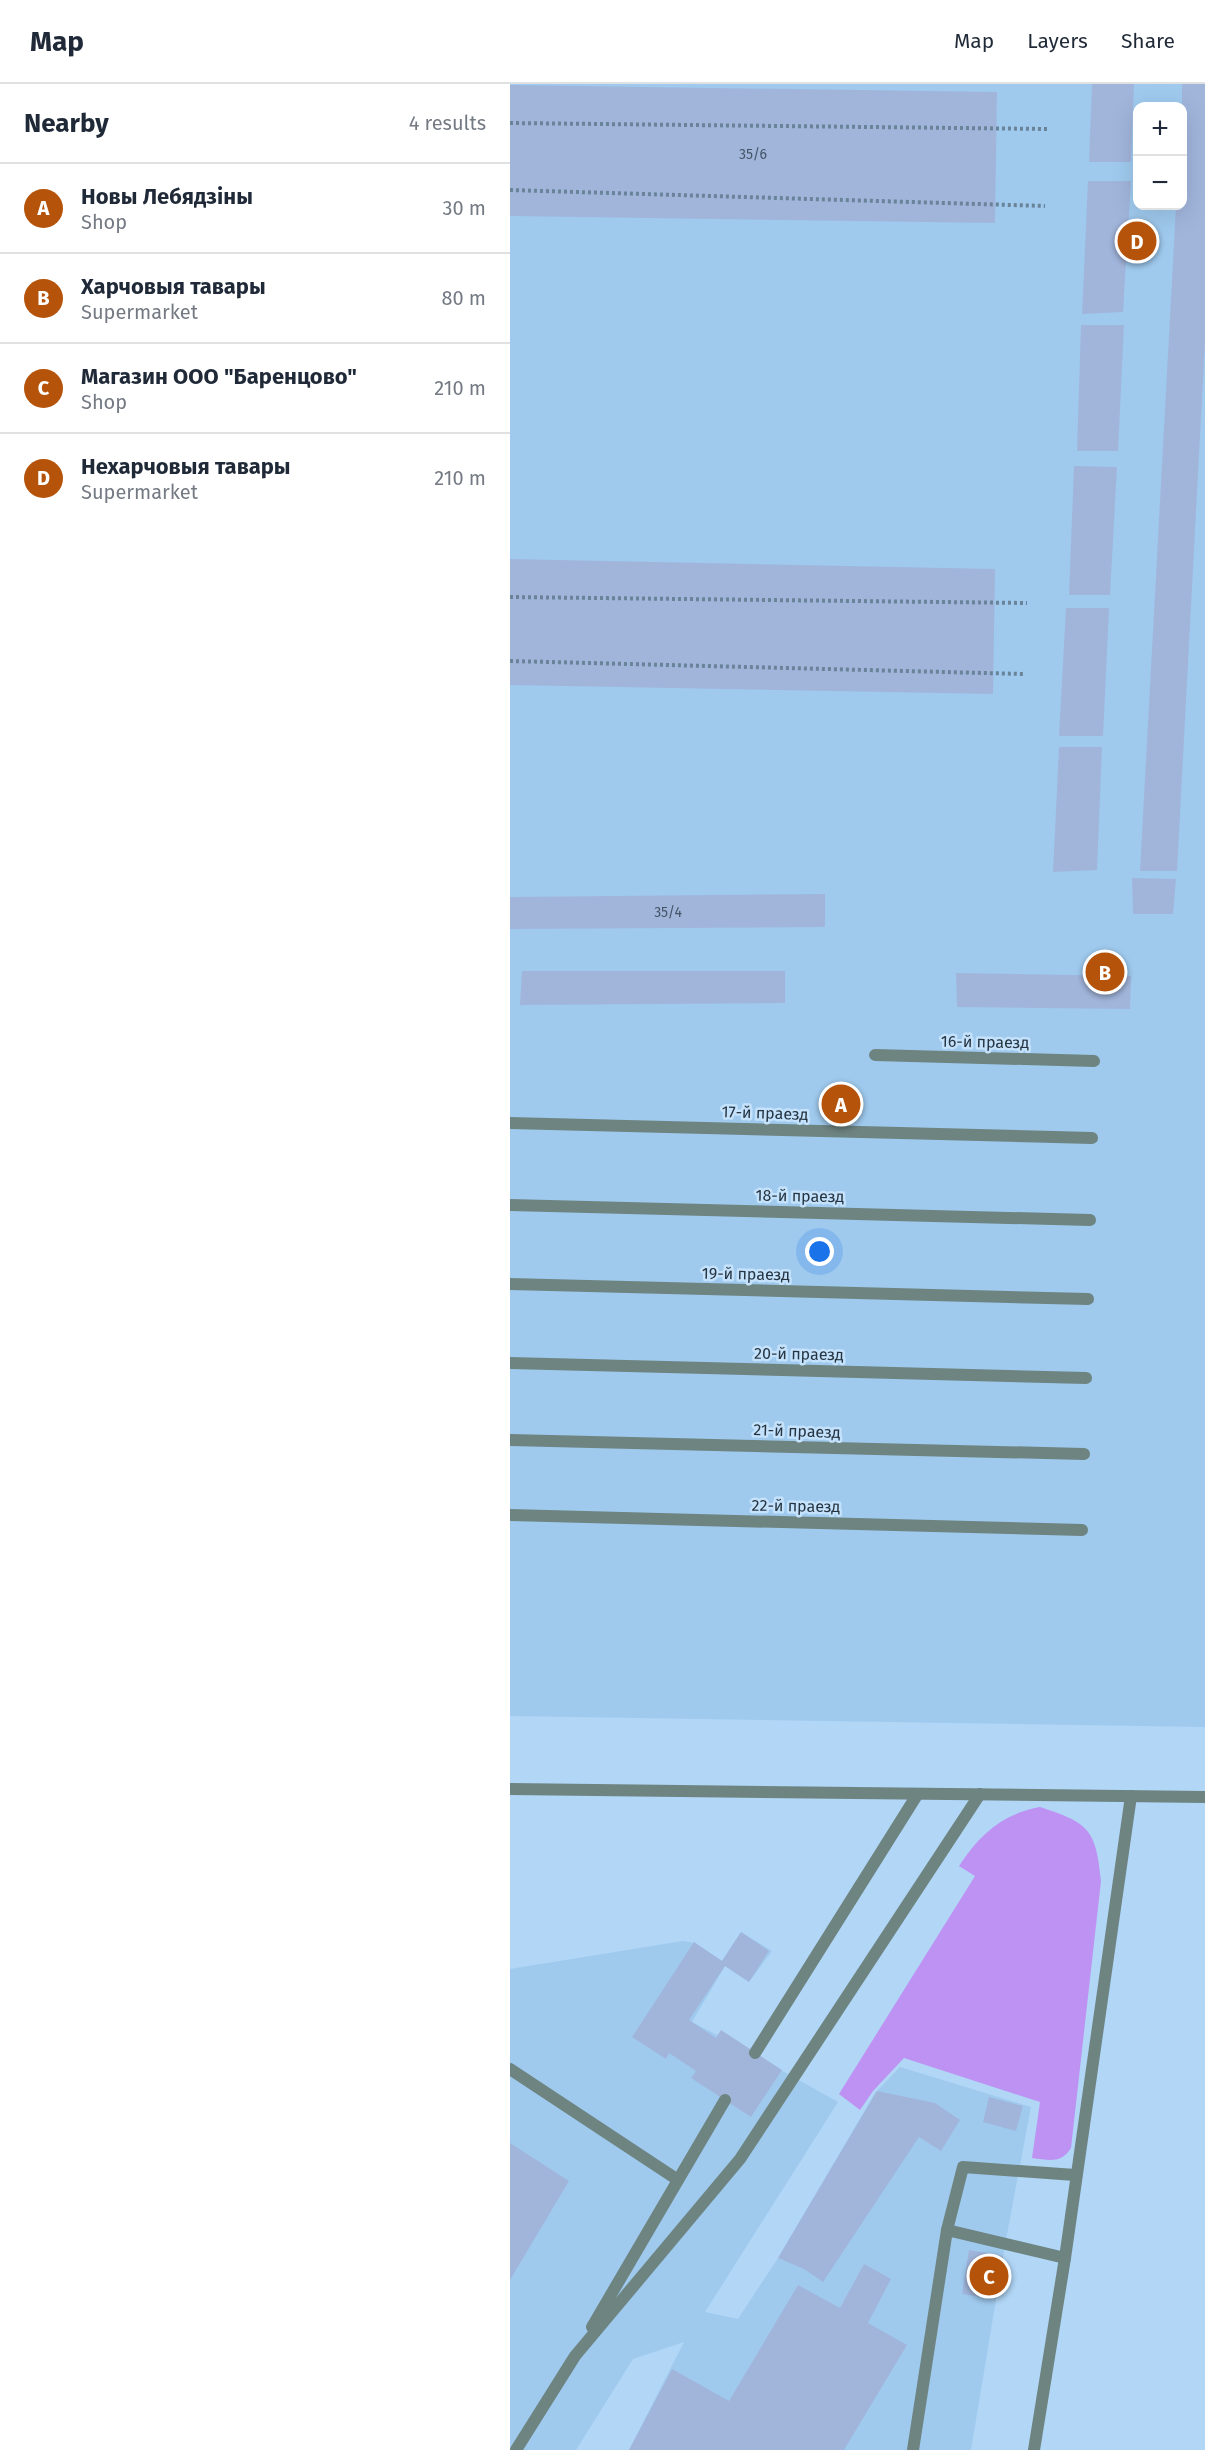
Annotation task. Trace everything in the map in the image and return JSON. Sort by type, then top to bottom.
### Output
[{"type":"street","name":"16-й праезд","points":[[875,1055],[1094,1061]]},
{"type":"street","name":"17-й праезд","points":[[510,1123],[1092,1138]]},
{"type":"street","name":"18-й праезд","points":[[510,1205],[1090,1220]]},
{"type":"street","name":"19-й праезд","points":[[510,1284],[1088,1299]]},
{"type":"street","name":"20-й праезд","points":[[510,1363],[1086,1378]]},
{"type":"street","name":"21-й праезд","points":[[510,1440],[1084,1455]]},
{"type":"street","name":"22-й праезд","points":[[510,1515],[1082,1530]]},
{"type":"street","points":[[510,1789],[1205,1797]]},
{"type":"street","points":[[575,2356],[741,2159],[980,1794]]},
{"type":"street","points":[[755,2053],[917,1795]]},
{"type":"street","points":[[1034,2450],[1065,2258],[1075,2175],[1131,1796]]},
{"type":"street","points":[[510,2068],[678,2180]]},
{"type":"street","points":[[516,2450],[575,2356],[725,2100]]},
{"type":"street","points":[[913,2450],[947,2230],[963,2167],[1075,2175]]},
{"type":"street","points":[[947,2230],[1065,2258]]},
{"type":"path","points":[[510,123],[1048,129]]},
{"type":"path","points":[[510,190],[1045,206]]},
{"type":"path","points":[[510,597],[1027,603]]},
{"type":"path","points":[[510,661],[1024,674]]},
{"type":"shaded area","points":[[510,84],[1205,84],[1205,1727],[510,1716]]},
{"type":"shaded area","points":[[1040,1807],[1070,1818],[1087,1831],[1096,1850],[1101,1881],[1071,2148],[1063,2157],[1049,2160],[1032,2158],[1040,2102],[904,2058],[873,2091],[860,2110],[839,2094],[975,1876],[959,1866],[975,1844],[993,1827],[1014,1815]]},
{"type":"shaded area","points":[[741,1932],[772,1951],[749,1982],[725,1966],[692,2022],[717,2035],[723,2032],[779,2069],[838,2102],[705,2312],[738,2319],[778,2258],[875,2093],[900,2067],[1031,2107],[1005,2245],[971,2450],[629,2450],[684,2342],[633,2359],[576,2450],[510,2450],[510,1969],[683,1941],[695,1943],[722,1961]]},
{"type":"building","points":[[1092,84],[1134,84],[1131,162],[1089,162]]},
{"type":"building","points":[[1182,84],[1205,84],[1205,342],[1177,871],[1140,871],[1176,210],[1187,210],[1187,102],[1182,102]]},
{"type":"building","points":[[510,85],[997,92],[995,223],[510,216]]},
{"type":"building","points":[[1088,181],[1131,181],[1123,312],[1082,314]]},
{"type":"building","points":[[1081,325],[1124,325],[1118,451],[1077,451]]},
{"type":"building","points":[[1074,466],[1117,467],[1110,595],[1069,595]]},
{"type":"building","points":[[510,559],[995,569],[993,694],[510,685]]},
{"type":"building","points":[[1066,608],[1109,608],[1103,736],[1059,736]]},
{"type":"building","points":[[1059,747],[1102,747],[1097,870],[1053,872]]},
{"type":"building","points":[[1132,878],[1176,879],[1173,914],[1133,914]]},
{"type":"building","points":[[825,894],[825,927],[510,929],[510,897]]},
{"type":"building","points":[[522,971],[785,971],[785,1003],[520,1005]]},
{"type":"building","points":[[956,973],[1131,976],[1130,1009],[957,1007]]},
{"type":"building","points":[[741,1932],[769,1951],[749,1982],[725,1966],[689,2020],[716,2038],[721,2030],[782,2070],[751,2117],[691,2078],[696,2071],[669,2053],[666,2059],[632,2037],[694,1942],[722,1961]]},
{"type":"building","points":[[877,2091],[935,2103],[960,2120],[941,2151],[919,2137],[823,2282],[804,2269],[778,2258]]},
{"type":"building","points":[[989,2097],[1023,2106],[1016,2131],[983,2122]]},
{"type":"building","points":[[510,2143],[569,2181],[510,2280]]},
{"type":"building","points":[[969,2250],[1003,2256],[996,2299],[962,2294]]},
{"type":"building","points":[[864,2264],[891,2279],[868,2323],[907,2345],[844,2450],[629,2450],[672,2369],[729,2401],[798,2285],[840,2308]]},
{"type":"place","name":"Нехарчовыя тавары","points":[[1137,241]]},
{"type":"place","name":"Харчовыя тавары","points":[[1105,972]]},
{"type":"place","name":"Новы Лебядзіны","points":[[841,1104]]},
{"type":"place","name":"Магазин ООО \"Баренцово\"","points":[[989,2276]]}]
